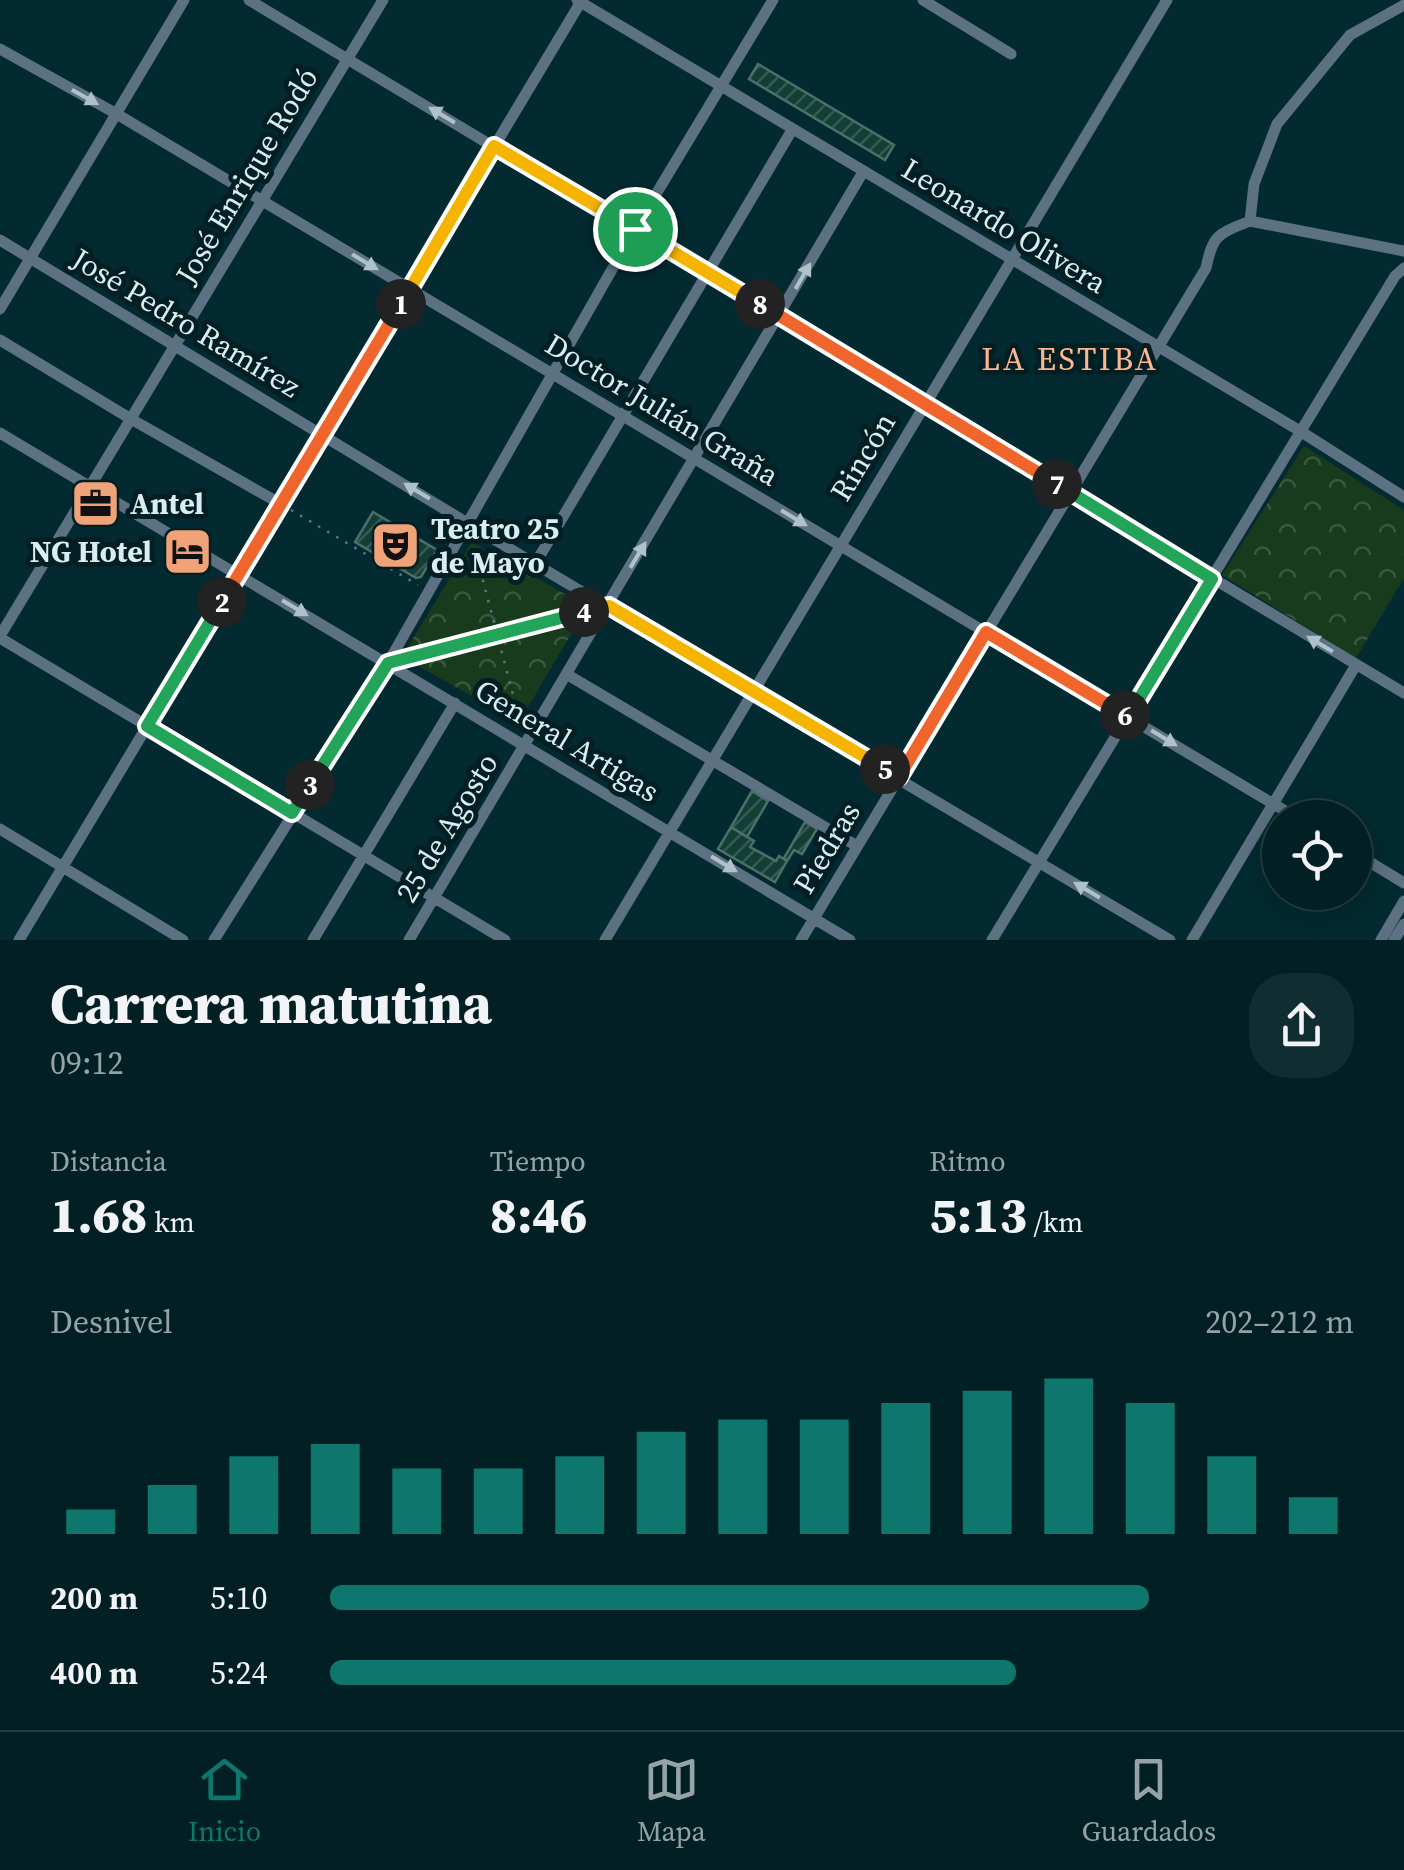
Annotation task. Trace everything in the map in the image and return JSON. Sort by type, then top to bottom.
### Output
[{"type":"street","points":[[0,308],[184,0]]},
{"type":"street","points":[[250,0],[1404,694]]},
{"type":"street","name":"José Enrique Rodó","points":[[0,637],[383,0]]},
{"type":"street","points":[[214,940],[388,663],[635,229],[773,0]]},
{"type":"street","points":[[923,0],[1011,54]]},
{"type":"street","name":"Rincón","points":[[604,940],[1166,0]]},
{"type":"street","points":[[19,940],[580,1]]},
{"type":"street","name":"Leonardo Olivera","points":[[580,1],[1404,496]]},
{"type":"street","points":[[1404,5],[1350,35],[1278,124],[1254,184],[1250,221],[1404,251]]},
{"type":"street","name":"Doctor Julián Graña","points":[[0,49],[116,114],[1268,800]]},
{"type":"street","points":[[536,564],[792,130]]},
{"type":"street","name":"25 de Agosto","points":[[409,940],[863,172]]},
{"type":"street","name":"Piedras","points":[[800,940],[1206,268],[1212,243],[1226,231],[1250,221]]},
{"type":"street","name":"José Pedro Ramírez","points":[[0,240],[1170,940]]},
{"type":"street","points":[[992,940],[1395,276],[1404,268]]},
{"type":"street","points":[[0,340],[281,504]]},
{"type":"street","name":"General Artigas","points":[[0,433],[850,940]]},
{"type":"street","points":[[0,637],[505,940]]},
{"type":"street","points":[[1275,800],[1356,665]]},
{"type":"street","points":[[568,675],[857,846]]},
{"type":"street","points":[[313,940],[454,703]]},
{"type":"street","points":[[1192,940],[1262,822]]},
{"type":"street","points":[[0,830],[183,940]]},
{"type":"street","points":[[1372,863],[1404,883]]},
{"type":"street","points":[[1381,940],[1404,902]]},
{"type":"street","points":[[1394,940],[1404,924]]},
{"type":"path","points":[[281,504],[428,590]]},
{"type":"path","points":[[467,521],[526,746]]},
{"type":"path","points":[[388,663],[609,606]]},
{"type":"green space","points":[[1304,446],[1404,510],[1404,578],[1356,658],[1222,575]]},
{"type":"green space","points":[[472,542],[586,609],[519,722],[409,661],[406,650]]},
{"type":"building","points":[[758,64],[894,145],[885,160],[749,79]]},
{"type":"building","name":"Teatro 25 de Mayo","points":[[373,512],[437,550],[421,577],[416,578],[355,542]]},
{"type":"building","points":[[752,791],[768,801],[747,837],[731,827]]},
{"type":"building","points":[[805,822],[817,829],[802,854],[794,850],[787,861],[784,858]]},
{"type":"building","points":[[731,827],[754,841],[750,847],[776,861],[779,856],[787,861],[775,882],[718,849]]},
{"type":"place","name":"Antel","points":[[95,504]]},
{"type":"place","name":"Teatro 25 de Mayo","points":[[396,546]]},
{"type":"place","name":"NG Hotel","points":[[187,552]]},
{"type":"district","name":"LA ESTIBA","points":[[1070,359]]},
{"type":"route","points":[[494,146],[635,229],[1212,579],[1128,717],[986,632],[899,777],[609,606],[388,663],[292,813],[147,726],[494,146]]}]
